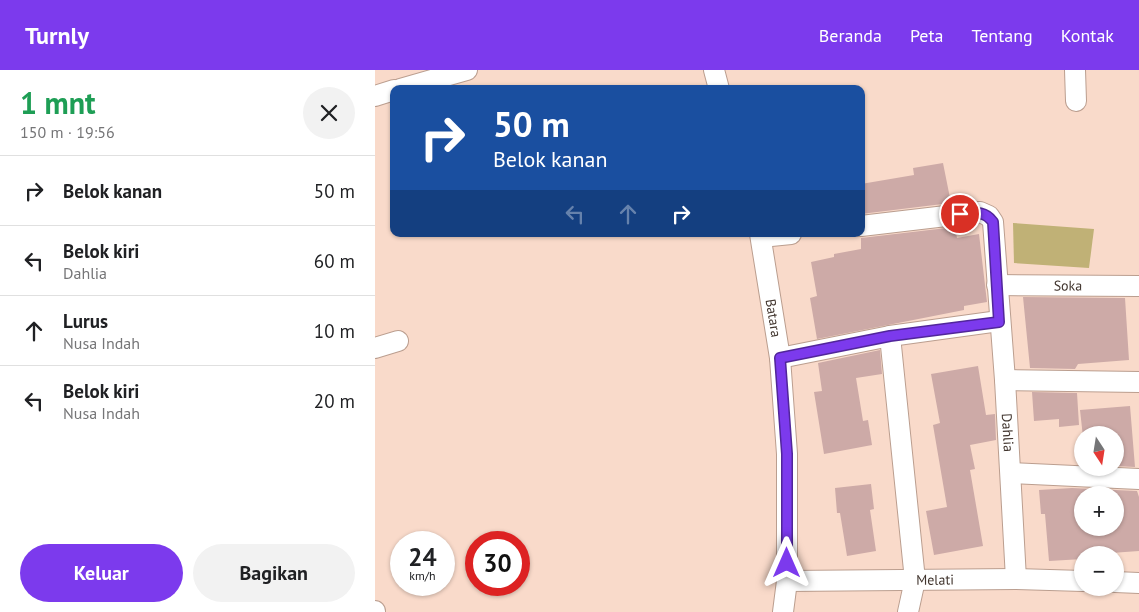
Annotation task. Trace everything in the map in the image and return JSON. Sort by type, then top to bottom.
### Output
[{"type":"street","points":[[414,85],[467,70]]},
{"type":"street","points":[[713,70],[718,85]]},
{"type":"street","points":[[1075,70],[1075,101]]},
{"type":"street","points":[[375,96],[390,91]]},
{"type":"street","name":"Dahlia","points":[[865,226],[980,212],[989,216],[993,222],[1011,473],[1016,579]]},
{"type":"street","name":"Batara","points":[[760,237],[780,358],[787,454],[787,581],[783,612]]},
{"type":"street","name":"Soka","points":[[997,285],[1139,286]]},
{"type":"street","points":[[780,358],[890,336],[999,322]]},
{"type":"street","points":[[890,336],[915,580],[908,612]]},
{"type":"street","points":[[375,348],[398,341]]},
{"type":"street","points":[[1005,380],[1139,382]]},
{"type":"street","points":[[1011,473],[1139,479]]},
{"type":"street","name":"Melati","points":[[787,581],[1016,579],[1074,581]]},
{"type":"street","points":[[1124,582],[1139,583]]},
{"type":"shaded area","points":[[1013,223],[1094,229],[1089,268],[1014,263]]},
{"type":"building","points":[[943,163],[951,203],[865,214],[865,183],[914,175],[913,168]]},
{"type":"building","points":[[955,227],[957,238],[979,234],[987,302],[964,306],[964,310],[817,339],[810,298],[817,296],[811,262],[834,257],[834,254],[861,249],[861,238]]},
{"type":"building","points":[[1023,297],[1125,298],[1129,360],[1078,364],[1075,369],[1030,368]]},
{"type":"building","points":[[880,350],[882,374],[856,378],[863,421],[868,420],[872,445],[824,454],[814,392],[822,391],[818,363]]},
{"type":"building","points":[[978,366],[986,415],[995,414],[996,440],[970,445],[975,469],[970,470],[983,546],[934,555],[926,511],[947,507],[933,425],[940,423],[931,374]]},
{"type":"building","points":[[1032,392],[1077,393],[1079,425],[1059,427],[1059,419],[1034,421]]},
{"type":"building","points":[[1130,406],[1135,467],[1124,466],[1124,426],[1082,426],[1080,410]]},
{"type":"building","points":[[871,484],[874,509],[870,510],[876,551],[847,556],[840,513],[837,513],[835,488]]},
{"type":"building","points":[[1074,488],[1074,536],[1124,536],[1124,490],[1137,491],[1139,497],[1139,551],[1124,552],[1124,546],[1074,546],[1074,560],[1049,561],[1045,514],[1041,514],[1039,490]]},
{"type":"route","points":[[787,563],[787,454],[780,358],[890,336],[999,322],[993,222],[989,216],[980,212],[960,214]]}]
